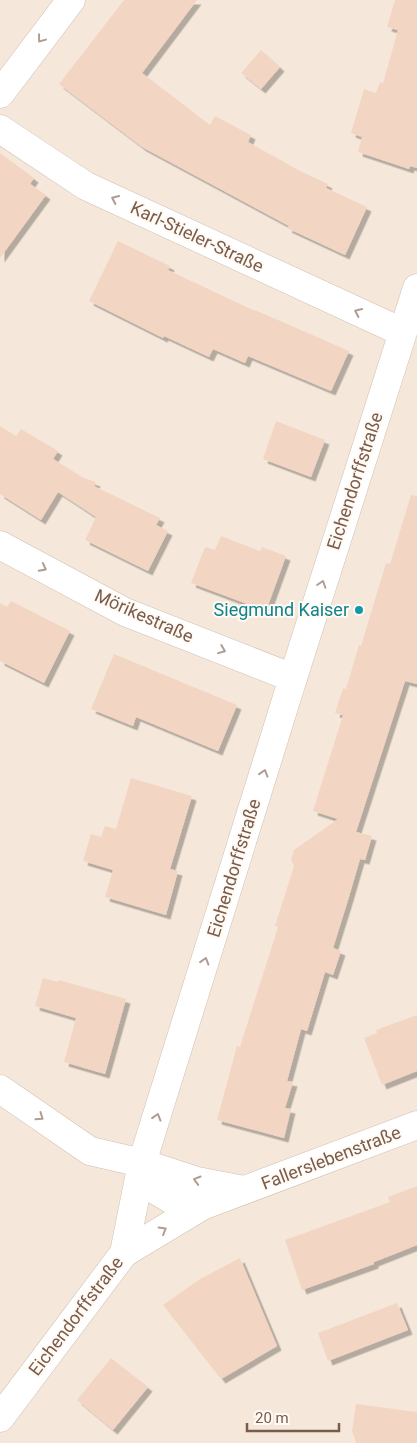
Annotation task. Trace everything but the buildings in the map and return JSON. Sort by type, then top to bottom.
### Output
[{"type":"street","points":[[0,94],[71,0]]},
{"type":"street","name":"Karl-Stieler-Straße","points":[[0,129],[86,186],[402,332]]},
{"type":"street","name":"Eichendorffstraße","points":[[0,1418],[124,1253],[142,1163],[417,288]]},
{"type":"street","name":"Mörikestraße","points":[[0,545],[125,612],[293,678]]},
{"type":"street","points":[[0,1089],[90,1151],[142,1163]]},
{"type":"street","name":"Fallerslebenstraße","points":[[124,1253],[202,1206],[417,1125]]},
{"type":"street","name":"Fallerslebenstraße","points":[[142,1163],[197,1181],[244,1190]]},
{"type":"street","name":"Fallerslebenstraße","points":[[142,1163],[157,1191],[177,1203],[202,1206]]},
{"type":"shaded area","points":[[0,0],[417,0],[417,1443],[0,1443]]},
{"type":"place","name":"Siegmund Kaiser","points":[[359,610]]}]
